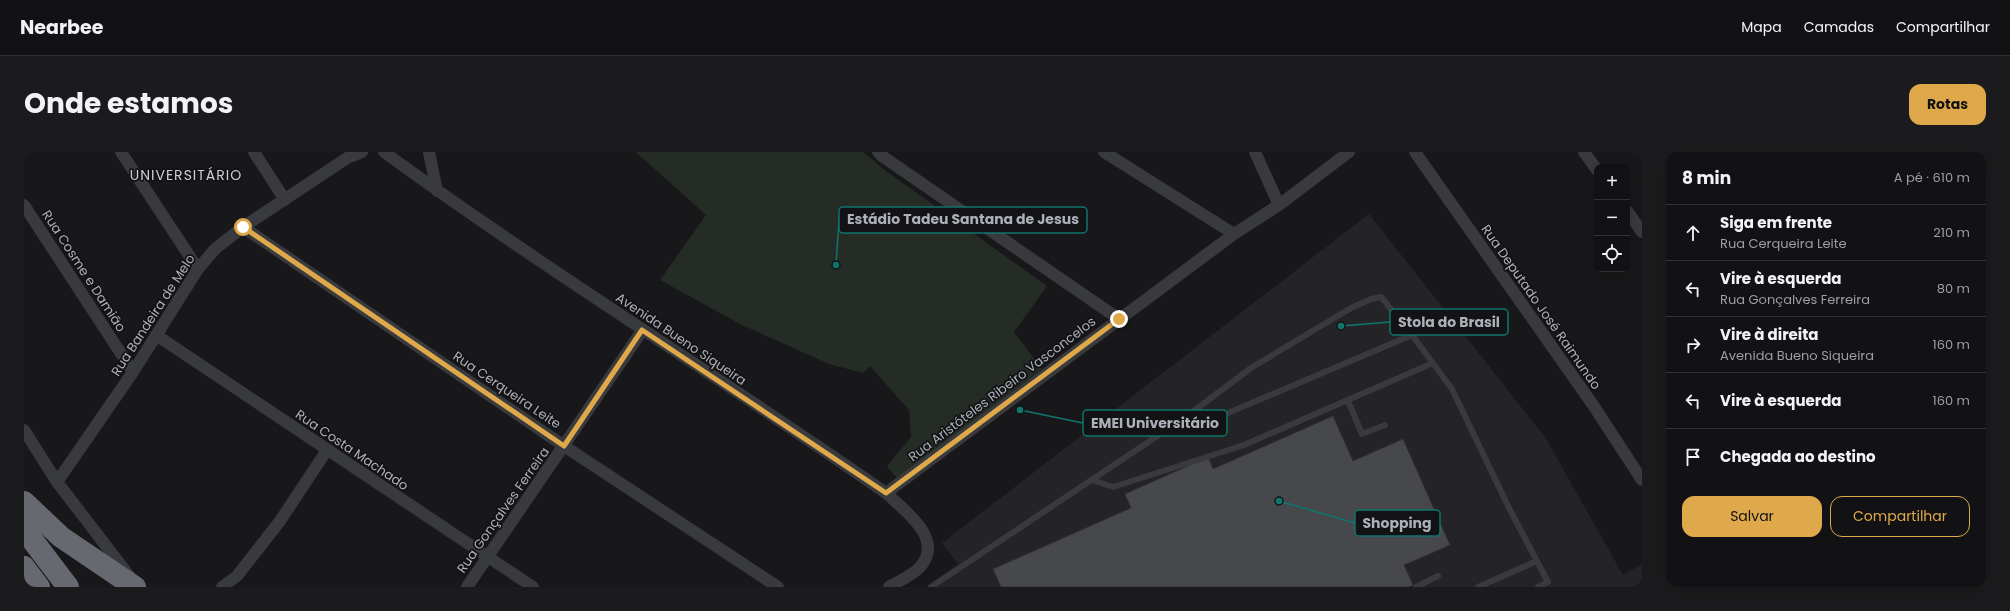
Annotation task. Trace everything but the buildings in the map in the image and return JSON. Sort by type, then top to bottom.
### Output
[{"type":"highway","points":[[24,502],[61,536],[137,587]]},
{"type":"highway","points":[[24,529],[68,587]]},
{"type":"highway","points":[[24,567],[39,587]]},
{"type":"street","points":[[121,152],[198,269]]},
{"type":"street","points":[[254,152],[285,200]]},
{"type":"street","name":"Rua Bandeira de Melo","points":[[57,482],[133,372],[198,269],[215,249],[243,227],[347,158],[362,152]]},
{"type":"street","name":"Avenida Bueno Siqueira","points":[[384,152],[437,191],[886,493],[922,529],[929,542],[927,557],[919,568],[889,587]]},
{"type":"street","points":[[429,152],[437,191]]},
{"type":"street","points":[[1104,152],[1234,234]]},
{"type":"street","points":[[1116,152],[1122,164]]},
{"type":"street","points":[[1255,152],[1280,205]]},
{"type":"street","name":"Rua Aristóteles Ribeiro Vasconcelos","points":[[886,493],[1234,234],[1280,205],[1349,152]]},
{"type":"street","name":"Rua Deputado José Raimundo","points":[[1415,152],[1593,405],[1642,480]]},
{"type":"street","points":[[1584,152],[1594,166]]},
{"type":"street","points":[[881,153],[1119,319]]},
{"type":"street","name":"Rua Cosme e Damião","points":[[24,205],[133,372]]},
{"type":"street","points":[[1630,215],[1642,232]]},
{"type":"street","name":"Rua Cerqueira Leite","points":[[243,227],[564,446],[778,587]]},
{"type":"street","name":"Rua Gonçalves Ferreira","points":[[467,587],[642,330]]},
{"type":"street","name":"Rua Costa Machado","points":[[156,335],[533,587]]},
{"type":"street","points":[[24,430],[57,482],[137,587]]},
{"type":"street","points":[[222,587],[237,576],[280,521],[326,450]]},
{"type":"lane","points":[[931,587],[1183,418],[1251,368],[1370,299],[1381,297],[1412,335],[1452,389],[1548,582],[1538,587]]},
{"type":"lane","points":[[1183,418],[1202,424],[1412,335]]},
{"type":"lane","points":[[1092,480],[1113,487],[1244,445],[1433,363]]},
{"type":"lane","points":[[1348,401],[1362,434],[1385,425]]},
{"type":"lane","points":[[1478,587],[1537,561]]},
{"type":"lane","points":[[1416,587],[1438,576]]},
{"type":"shaded area","points":[[636,152],[863,152],[886,171],[1047,286],[1014,332],[1042,369],[897,478],[887,466],[911,437],[909,410],[870,366],[863,373],[829,364],[740,324],[660,280],[706,215]]},
{"type":"shaded area","points":[[1369,214],[1545,437],[1623,575],[1642,564],[1642,587],[926,587],[958,564],[942,543]]},
{"type":"place","name":"Estádio Tadeu Santana de Jesus","points":[[836,265]]},
{"type":"place","name":"Stola do Brasil","points":[[1341,326]]},
{"type":"place","name":"EMEI Universitário","points":[[1020,410]]},
{"type":"place","name":"Shopping","points":[[1279,501]]},
{"type":"district","name":"UNIVERSITÁRIO","points":[[186,175]]},
{"type":"route","points":[[243,227],[564,446],[642,330],[886,493],[1119,319]]}]
